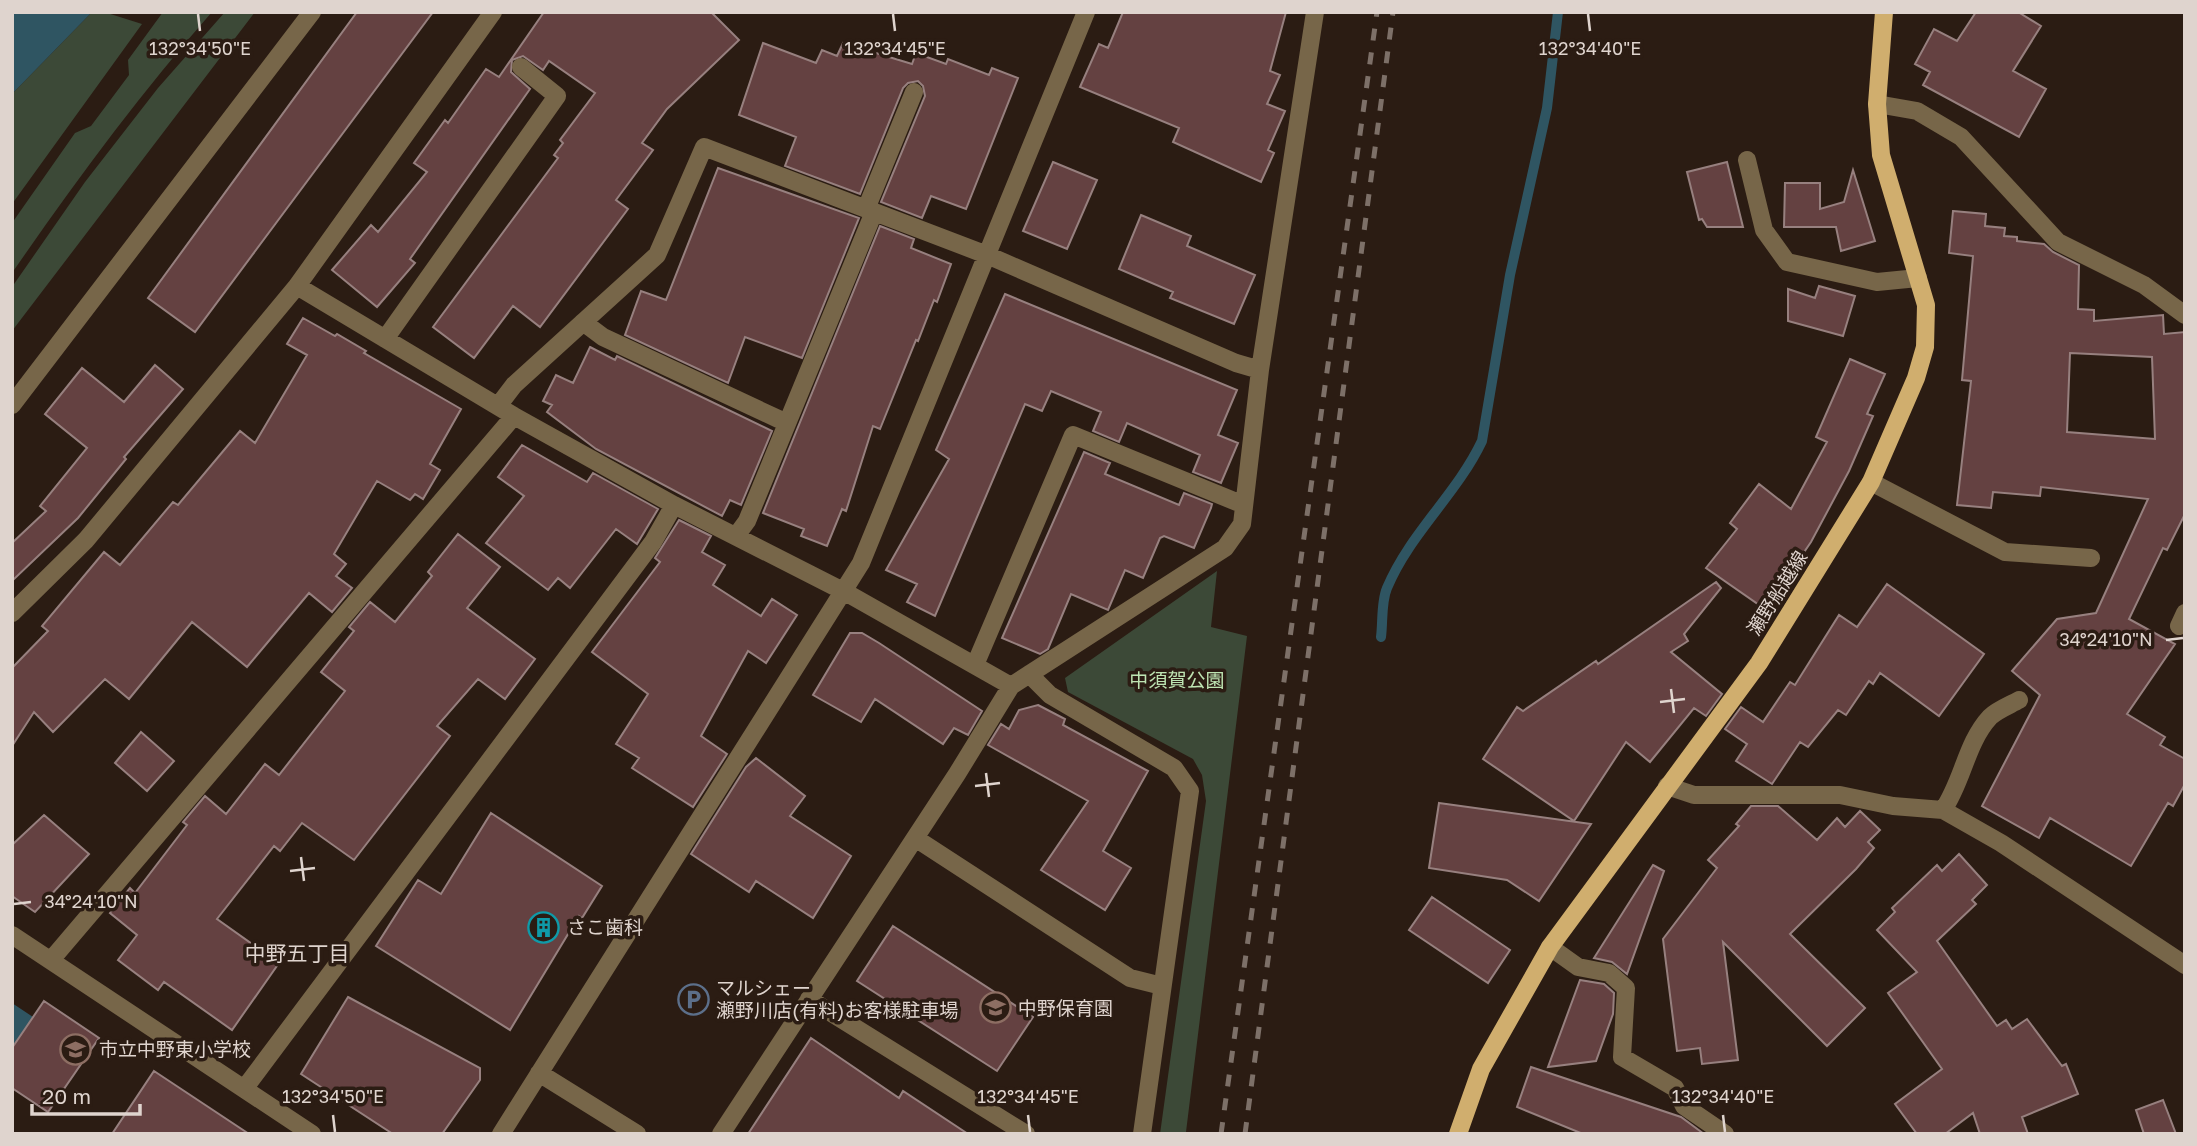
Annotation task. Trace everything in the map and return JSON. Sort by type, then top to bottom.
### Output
[{"type":"main road","name":"瀬野船越線","points":[[1458,1134],[1481,1069],[1550,947],[1759,663],[1871,482],[1916,378],[1925,347],[1926,305],[1881,155],[1877,104],[1884,12]]},
{"type":"street","points":[[12,405],[313,12]]},
{"type":"street","points":[[12,613],[86,540],[297,286],[493,12]]},
{"type":"street","points":[[501,1134],[862,563],[1086,12]]},
{"type":"street","points":[[721,1134],[1011,686],[1225,548],[1242,524],[1260,370],[1315,12]]},
{"type":"street","points":[[385,338],[557,96],[521,67]]},
{"type":"street","points":[[736,536],[747,521],[787,423],[914,92]]},
{"type":"street","points":[[1877,104],[1917,111],[1961,136],[2057,243],[2144,285],[2185,315]]},
{"type":"street","points":[[51,961],[506,411],[514,385],[657,255],[704,147],[987,255],[1236,363],[1260,370]]},
{"type":"street","points":[[1747,160],[1764,230],[1787,262],[1877,282],[1918,278]]},
{"type":"street","points":[[297,286],[506,411],[674,505],[845,592],[1011,686]]},
{"type":"street","points":[[583,322],[604,337],[787,423]]},
{"type":"street","points":[[975,665],[1073,435],[1244,505]]},
{"type":"street","points":[[1871,482],[2006,552],[2091,558]]},
{"type":"street","points":[[244,1089],[653,542],[674,505]]},
{"type":"street","points":[[1029,674],[1050,695],[1174,768],[1190,791],[1142,1134]]},
{"type":"street","points":[[1943,810],[1954,793],[1975,737],[1992,715],[2019,700]]},
{"type":"street","points":[[1667,786],[1694,795],[1840,794],[1894,806],[1943,810],[2001,843],[2185,965]]},
{"type":"street","points":[[915,838],[1130,978],[1162,986]]},
{"type":"street","points":[[12,935],[312,1134]]},
{"type":"street","points":[[1550,947],[1578,967],[1609,973],[1626,988],[1622,1057],[1675,1088],[1684,1106],[1724,1134]]},
{"type":"street","points":[[809,999],[1026,1134]]},
{"type":"street","points":[[539,1073],[637,1134]]},
{"type":"green space","points":[[92,12],[104,12],[142,24],[12,204],[12,94]]},
{"type":"green space","points":[[163,12],[212,12],[108,140],[12,273],[12,223],[75,133],[91,126],[129,75],[128,60]]},
{"type":"green space","points":[[225,12],[255,12],[12,331],[12,287],[85,182],[158,88]]},
{"type":"green space","name":"中須賀公園","points":[[1217,571],[1211,627],[1247,636],[1186,1132],[1160,1134],[1206,801],[1202,775],[1193,759],[1068,692],[1065,678]]},
{"type":"water","points":[[12,12],[92,12],[12,94]]},
{"type":"water","points":[[12,1003],[33,1017],[12,1048]]},
{"type":"building","points":[[357,12],[433,12],[195,332],[148,298]]},
{"type":"building","points":[[544,12],[711,12],[739,40],[667,109],[642,143],[653,150],[616,200],[628,209],[540,327],[513,306],[474,358],[433,327],[558,158],[554,155],[563,143],[560,140],[595,93],[549,61],[543,70],[523,56],[512,60],[511,72],[530,89],[410,259],[415,263],[377,307],[332,270],[371,225],[378,232],[427,172],[414,163],[445,120],[448,123],[486,69],[499,77]]},
{"type":"building","points":[[1123,12],[1286,12],[1270,71],[1280,75],[1267,104],[1285,111],[1268,150],[1274,153],[1261,182],[1173,142],[1179,128],[1080,87],[1099,44],[1108,48]]},
{"type":"building","points":[[1976,12],[2018,12],[2041,26],[2013,71],[2046,89],[2019,137],[1923,85],[1930,72],[1915,64],[1934,29],[1957,41]]},
{"type":"building","points":[[763,43],[816,63],[822,50],[837,56],[843,43],[912,64],[916,53],[946,64],[948,59],[989,75],[992,68],[1018,78],[966,209],[931,196],[922,218],[881,202],[925,96],[923,86],[918,81],[908,83],[903,88],[860,194],[785,166],[796,137],[739,115]]},
{"type":"building","points":[[1053,162],[1097,180],[1067,249],[1023,231]]},
{"type":"building","points":[[1727,162],[1743,227],[1707,227],[1702,219],[1699,220],[1687,172]]},
{"type":"building","points":[[718,168],[859,218],[802,358],[745,337],[728,383],[625,335],[641,291],[666,300]]},
{"type":"building","points":[[1853,170],[1875,241],[1841,251],[1836,227],[1784,227],[1785,183],[1820,183],[1820,209],[1844,202]]},
{"type":"building","points":[[1953,211],[1986,214],[1985,226],[2005,228],[2004,236],[2017,237],[2017,241],[2044,244],[2053,252],[2079,265],[2078,309],[2094,310],[2094,321],[2163,315],[2164,334],[2185,332],[2185,514],[2167,550],[2163,548],[2129,619],[2175,644],[2127,714],[2165,737],[2160,745],[2185,759],[2185,784],[2173,806],[2168,803],[2131,866],[2050,818],[2039,838],[1982,806],[2040,695],[2012,671],[2057,619],[2096,613],[2148,499],[2041,487],[2040,496],[1993,492],[1991,508],[1957,505],[1971,381],[1962,380],[1973,256],[1949,253]],"holes":[[[2070,353],[2152,357],[2155,439],[2067,432]]]},
{"type":"building","points":[[1141,215],[1191,236],[1187,246],[1255,275],[1234,324],[1170,298],[1173,292],[1119,269]]},
{"type":"building","points":[[880,226],[914,239],[911,248],[951,264],[937,302],[934,300],[880,429],[873,426],[846,511],[842,509],[827,546],[801,536],[804,529],[763,513]]},
{"type":"building","points":[[1819,286],[1855,296],[1843,336],[1788,321],[1788,289],[1815,298]]},
{"type":"building","points":[[1005,294],[1237,390],[1218,435],[1238,443],[1221,483],[1193,472],[1200,455],[1127,423],[1119,442],[1093,431],[1101,412],[1051,391],[1042,411],[1025,404],[935,616],[907,602],[917,584],[886,570],[949,459],[936,450]]},
{"type":"building","points":[[303,318],[335,336],[337,334],[366,351],[364,353],[461,409],[430,464],[440,470],[423,499],[415,494],[410,500],[377,481],[334,554],[346,564],[336,576],[352,588],[332,612],[309,593],[247,667],[192,622],[129,699],[105,679],[53,732],[34,712],[12,746],[12,668],[48,631],[42,626],[104,552],[120,565],[173,502],[178,505],[240,431],[255,443],[307,355],[287,344]]},
{"type":"building","points":[[590,347],[615,360],[617,356],[772,431],[741,505],[730,500],[722,516],[596,449],[547,412],[552,405],[543,401],[556,375],[573,383]]},
{"type":"building","points":[[1850,359],[1885,374],[1867,414],[1873,416],[1849,471],[1811,542],[1765,609],[1706,568],[1737,529],[1730,523],[1759,484],[1791,509],[1827,442],[1816,437]]},
{"type":"building","points":[[155,365],[183,389],[124,457],[126,459],[78,518],[12,581],[12,543],[46,511],[40,506],[87,448],[45,414],[82,368],[124,402]]},
{"type":"building","points":[[522,445],[587,482],[593,473],[658,509],[637,544],[616,529],[570,588],[558,578],[548,590],[486,543],[524,496],[498,477]]},
{"type":"building","points":[[1084,452],[1110,463],[1105,474],[1179,505],[1184,493],[1212,504],[1194,548],[1164,536],[1160,538],[1143,578],[1125,570],[1108,610],[1071,594],[1048,649],[1040,654],[1002,638]]},
{"type":"building","points":[[679,520],[711,536],[702,552],[725,565],[713,585],[761,616],[772,599],[797,615],[766,663],[748,651],[701,736],[727,754],[693,807],[632,768],[639,758],[616,744],[648,694],[592,652],[660,562],[655,558]]},
{"type":"building","points":[[458,534],[500,567],[467,608],[535,659],[505,699],[478,679],[437,726],[450,736],[354,860],[302,823],[280,851],[274,846],[217,919],[279,963],[232,1030],[164,982],[158,990],[118,960],[137,935],[110,913],[130,888],[135,893],[187,825],[183,822],[205,796],[226,814],[265,764],[279,775],[345,691],[321,672],[354,631],[349,627],[370,602],[395,622],[432,576],[428,572]]},
{"type":"building","points":[[1716,582],[1721,588],[1684,634],[1688,641],[1671,652],[1722,694],[1706,716],[1694,708],[1650,762],[1626,742],[1574,821],[1483,759],[1517,707],[1523,711],[1596,661],[1598,664]]},
{"type":"building","points":[[1887,584],[1984,654],[1939,716],[1880,673],[1873,684],[1869,681],[1846,715],[1838,710],[1808,747],[1800,742],[1772,784],[1736,761],[1747,744],[1725,729],[1741,707],[1763,722],[1790,682],[1795,685],[1839,615],[1857,627]]},
{"type":"building","points":[[850,633],[862,633],[879,643],[982,711],[968,735],[954,728],[943,744],[875,699],[861,722],[813,695]]},
{"type":"building","points":[[1038,705],[1065,719],[1063,725],[1148,771],[1103,851],[1131,868],[1105,910],[1041,870],[1088,801],[988,745],[1001,724],[1009,729],[1019,710]]},
{"type":"building","points":[[141,732],[174,761],[147,791],[115,763]]},
{"type":"building","points":[[756,758],[805,796],[790,816],[851,856],[813,918],[756,881],[749,892],[691,854],[746,767]]},
{"type":"building","points":[[1439,803],[1591,824],[1539,901],[1507,880],[1429,868]]},
{"type":"building","points":[[1751,806],[1778,806],[1817,840],[1837,818],[1845,827],[1860,811],[1880,830],[1868,842],[1874,848],[1856,869],[1790,934],[1865,1008],[1827,1046],[1723,942],[1738,1060],[1702,1064],[1700,1048],[1677,1051],[1663,939],[1717,868],[1708,860],[1739,826],[1736,824]]},
{"type":"building","points":[[491,813],[602,886],[582,918],[579,916],[510,1030],[376,946],[418,880],[441,894]]},
{"type":"building","points":[[44,815],[89,854],[35,912],[12,896],[12,845]]},
{"type":"building","points":[[1959,854],[1987,885],[1972,900],[1976,904],[1937,941],[1997,1026],[2006,1020],[2012,1029],[2027,1019],[2062,1066],[2066,1064],[2078,1094],[2022,1117],[2028,1134],[1980,1134],[1973,1113],[1945,1134],[1917,1134],[1895,1104],[1942,1069],[1888,993],[1917,972],[1877,930],[1895,912],[1892,908],[1937,865],[1942,871]]},
{"type":"building","points":[[1653,865],[1664,871],[1627,974],[1612,962],[1594,958]]},
{"type":"building","points":[[1432,897],[1510,950],[1488,983],[1409,930]]},
{"type":"building","points":[[893,926],[1033,1017],[997,1071],[857,981]]},
{"type":"building","points":[[1580,980],[1604,984],[1614,993],[1613,1014],[1596,1061],[1548,1067]]},
{"type":"building","points":[[348,997],[480,1068],[480,1080],[442,1134],[393,1134],[301,1074]]},
{"type":"building","points":[[44,1001],[99,1038],[48,1112],[12,1088],[12,1048]]},
{"type":"building","points":[[811,1038],[899,1098],[903,1091],[968,1134],[748,1134]]},
{"type":"building","points":[[1531,1067],[1681,1117],[1704,1134],[1583,1134],[1517,1107]]},
{"type":"building","points":[[154,1071],[249,1134],[112,1134]]},
{"type":"building","points":[[2163,1100],[2176,1134],[2144,1134],[2136,1110]]},
{"type":"waterway","points":[[1381,637],[1385,594],[1397,568],[1460,479],[1482,441],[1510,275],[1547,108],[1558,12]]},
{"type":"railway","points":[[1221,1134],[1377,12]]},
{"type":"railway","points":[[1245,1134],[1393,12]]},
{"type":"place","name":"さこ歯科","points":[[544,927]]},
{"type":"place","name":"マルシェー 瀬野川店(有料)お客様駐車場","points":[[693,999]]},
{"type":"place","name":"中野保育園","points":[[995,1008]]},
{"type":"place","name":"市立中野東小学校","points":[[76,1049]]},
{"type":"district","name":"中野五丁目","points":[[297,954]]}]
